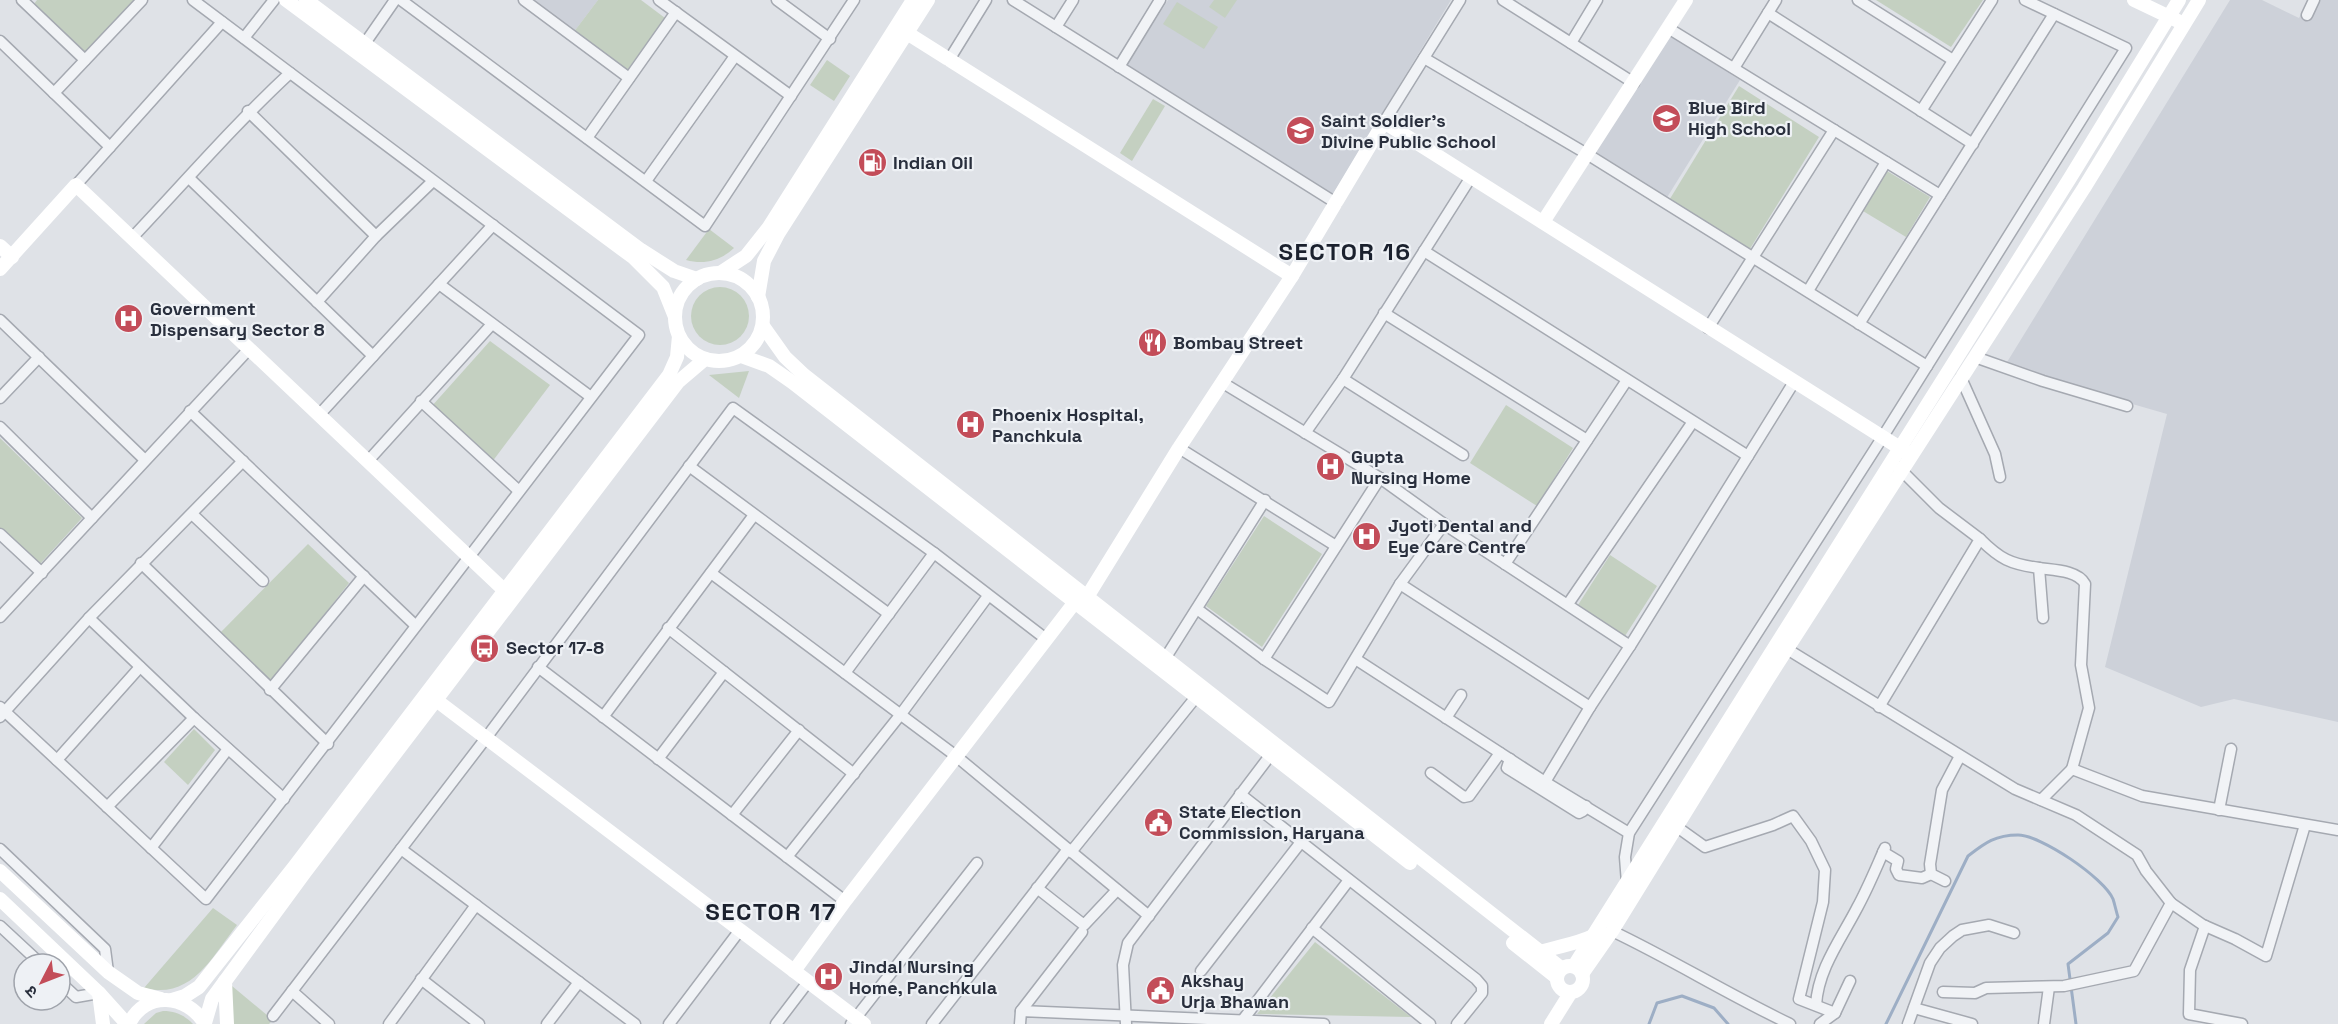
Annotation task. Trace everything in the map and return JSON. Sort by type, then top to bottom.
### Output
[{"type":"street","points":[[23,0],[85,60]]},
{"type":"street","points":[[54,93],[142,0]]},
{"type":"street","points":[[193,0],[639,335],[206,899],[2,712],[88,618],[243,461]]},
{"type":"street","points":[[244,38],[274,0]]},
{"type":"street","points":[[286,0],[361,48],[641,250],[674,271],[697,279]]},
{"type":"street","points":[[0,899],[99,993],[128,1024],[141,1008],[166,999],[185,996],[199,987],[669,375],[677,357],[679,336],[675,317],[663,287],[634,258],[361,48],[306,0]]},
{"type":"street","points":[[361,48],[395,0]]},
{"type":"street","points":[[401,0],[705,226],[854,0]]},
{"type":"street","points":[[524,0],[629,78]]},
{"type":"street","points":[[659,0],[791,96]]},
{"type":"street","points":[[777,0],[830,39]]},
{"type":"street","points":[[675,317],[679,298],[686,287],[697,279],[720,273],[746,256],[768,227],[913,0]]},
{"type":"street","points":[[758,297],[764,261],[778,234],[928,0]]},
{"type":"street","points":[[949,60],[986,0]]},
{"type":"street","points":[[1013,0],[1336,203]]},
{"type":"street","points":[[1056,27],[1073,0]]},
{"type":"street","points":[[1119,67],[1160,0]]},
{"type":"street","points":[[794,971],[1046,639],[1081,599],[1292,276],[1460,0]]},
{"type":"street","points":[[1503,0],[1634,83]]},
{"type":"street","points":[[1571,43],[1598,0]]},
{"type":"street","points":[[1543,222],[1686,0]]},
{"type":"street","points":[[1734,68],[1776,0]]},
{"type":"street","points":[[1858,0],[1953,60]]},
{"type":"street","points":[[1921,111],[1992,0]]},
{"type":"street","points":[[1627,883],[1625,856],[1629,833],[1882,438],[2126,48],[2025,0]]},
{"type":"street","points":[[2134,0],[2172,6],[2189,19]]},
{"type":"street","points":[[1568,971],[1612,931],[1677,827],[1891,461],[1905,452],[1961,378],[2199,0]]},
{"type":"street","points":[[2307,15],[2314,0]]},
{"type":"street","points":[[1162,663],[1197,697],[1274,751],[1568,971],[1582,984],[1578,990],[1571,992],[1560,988],[1568,971],[1595,935],[1782,646],[1903,470],[1905,452],[2172,6]]},
{"type":"street","points":[[587,138],[676,12]]},
{"type":"street","points":[[1768,13],[1973,144]]},
{"type":"street","points":[[1859,324],[2054,14]]},
{"type":"street","points":[[0,269],[222,22]]},
{"type":"street","points":[[1668,28],[1940,195]]},
{"type":"street","points":[[907,33],[1292,276]]},
{"type":"street","points":[[0,41],[110,147]]},
{"type":"street","points":[[646,181],[735,56]]},
{"type":"street","points":[[1424,58],[1587,154],[1927,366]]},
{"type":"street","points":[[132,238],[248,111],[290,73]]},
{"type":"street","points":[[248,111],[376,236]]},
{"type":"street","points":[[1384,122],[1905,452]]},
{"type":"street","points":[[1708,328],[1834,130]]},
{"type":"street","points":[[1808,291],[1886,162]]},
{"type":"street","points":[[1305,433],[1343,379],[1471,177]]},
{"type":"street","points":[[189,178],[373,356]]},
{"type":"street","points":[[317,302],[376,236],[434,181]]},
{"type":"street","points":[[76,185],[505,591]]},
{"type":"street","points":[[319,415],[492,225]]},
{"type":"street","points":[[0,246],[12,257]]},
{"type":"street","points":[[1424,251],[1692,423],[1748,456]]},
{"type":"street","points":[[679,336],[689,350],[705,359],[722,362],[741,356],[755,343],[763,326],[763,309],[758,297],[746,282],[733,275],[720,273]]},
{"type":"street","points":[[439,284],[591,397]]},
{"type":"street","points":[[1384,313],[1587,440]]},
{"type":"street","points":[[0,320],[145,460]]},
{"type":"street","points":[[368,461],[492,324]]},
{"type":"street","points":[[763,326],[785,357],[804,375],[1081,599],[1274,751],[1568,971]]},
{"type":"street","points":[[0,617],[249,349]]},
{"type":"street","points":[[741,356],[770,366],[1081,599]]},
{"type":"street","points":[[0,398],[39,357]]},
{"type":"street","points":[[1975,357],[2043,381],[2127,406]]},
{"type":"street","points":[[205,1023],[212,999],[436,700],[678,382],[705,359]]},
{"type":"street","points":[[1961,378],[1995,454],[2000,477]]},
{"type":"street","points":[[1343,379],[1463,455]]},
{"type":"street","points":[[1505,564],[1627,380]]},
{"type":"street","points":[[1545,782],[1794,382]]},
{"type":"street","points":[[1223,383],[1380,478],[1444,524],[1630,646]]},
{"type":"street","points":[[421,401],[519,491]]},
{"type":"street","points":[[273,1016],[486,738],[733,408],[934,553],[1046,639]]},
{"type":"street","points":[[190,411],[415,625]]},
{"type":"street","points":[[1568,604],[1692,423]]},
{"type":"street","points":[[0,427],[92,518]]},
{"type":"street","points":[[1179,448],[1336,546]]},
{"type":"street","points":[[1891,461],[1903,470],[1939,508],[1980,539],[1996,555],[2006,561],[2076,575],[2082,578],[2085,584],[2081,664],[2089,708],[2072,769],[2041,800]]},
{"type":"street","points":[[690,466],[889,614]]},
{"type":"street","points":[[1264,659],[1380,478]]},
{"type":"street","points":[[1162,663],[1265,500]]},
{"type":"street","points":[[192,513],[263,581]]},
{"type":"street","points":[[603,717],[754,515]]},
{"type":"street","points":[[1197,609],[1264,659],[1329,702],[1357,660],[1400,584],[1444,524]]},
{"type":"street","points":[[0,534],[42,573]]},
{"type":"street","points":[[1879,707],[1980,539]]},
{"type":"street","points":[[845,673],[934,553]]},
{"type":"street","points":[[141,563],[327,744]]},
{"type":"street","points":[[2039,568],[2043,618]]},
{"type":"street","points":[[711,573],[956,756],[1149,916]]},
{"type":"street","points":[[270,690],[364,576]]},
{"type":"street","points":[[1400,584],[1590,707]]},
{"type":"street","points":[[787,857],[901,714],[988,596]]},
{"type":"street","points":[[88,618],[284,799]]},
{"type":"street","points":[[668,628],[854,774]]},
{"type":"street","points":[[1782,646],[2015,789],[2076,815],[2137,855],[2171,903],[2205,926],[2266,956],[2305,825]]},
{"type":"street","points":[[1357,660],[1545,782],[1629,833]]},
{"type":"street","points":[[57,760],[140,667]]},
{"type":"street","points":[[538,667],[845,901]]},
{"type":"street","points":[[658,759],[724,672]]},
{"type":"street","points":[[1446,718],[1461,695]]},
{"type":"street","points":[[932,1024],[1037,888],[1197,697]]},
{"type":"street","points":[[436,700],[794,971],[857,1022],[977,863]]},
{"type":"street","points":[[107,807],[194,718]]},
{"type":"street","points":[[732,815],[799,730]]},
{"type":"street","points":[[151,848],[228,749]]},
{"type":"street","points":[[2219,810],[2231,749]]},
{"type":"street","points":[[1126,1020],[1123,965],[1128,943],[1274,751]]},
{"type":"street","points":[[1505,756],[1507,768],[1579,813],[1586,806]]},
{"type":"street","points":[[1431,773],[1464,797],[1469,796],[1505,756]]},
{"type":"street","points":[[1931,874],[1930,864],[1942,790],[1960,756]]},
{"type":"street","points":[[2072,769],[2142,796],[2338,830]]},
{"type":"street","points":[[1240,794],[1482,986],[1482,993],[1457,1024]]},
{"type":"street","points":[[1677,827],[1706,847],[1793,816],[1811,841],[1825,870],[1823,902],[1799,999],[1835,1012]]},
{"type":"street","points":[[1201,971],[1301,842]]},
{"type":"street","points":[[0,849],[105,949],[108,972]]},
{"type":"street","points":[[401,849],[635,1024]]},
{"type":"street","points":[[1816,1005],[1817,987],[1835,946],[1858,906],[1884,850],[1898,861],[1896,869],[1899,875],[1922,878],[1931,874]]},
{"type":"street","points":[[0,871],[108,972],[138,993],[191,1007],[205,1023]]},
{"type":"street","points":[[1931,874],[1945,881]]},
{"type":"street","points":[[1242,1021],[1349,880]]},
{"type":"street","points":[[1037,888],[1084,925],[1117,890]]},
{"type":"street","points":[[1943,992],[1975,993],[1986,988],[2064,986],[2134,971],[2171,903]]},
{"type":"street","points":[[389,1024],[476,905]]},
{"type":"street","points":[[1908,1024],[1930,963],[1940,948],[1953,936],[1962,930],[1989,925],[2014,933]]},
{"type":"street","points":[[0,926],[28,952]]},
{"type":"street","points":[[2205,926],[2190,970],[2189,1014],[2242,1024]]},
{"type":"street","points":[[1312,928],[1430,1024]]},
{"type":"street","points":[[669,1024],[740,930]]},
{"type":"street","points":[[1612,931],[1660,954],[1720,989],[1790,1024]]},
{"type":"street","points":[[1020,1024],[1021,1011],[1082,932]]},
{"type":"street","points":[[1541,952],[1573,945],[1595,935]]},
{"type":"street","points":[[421,979],[479,1024]]},
{"type":"street","points":[[225,981],[227,1024]]},
{"type":"street","points":[[1820,1024],[1835,1012],[1850,981]]},
{"type":"street","points":[[547,1024],[579,982]]},
{"type":"street","points":[[776,1024],[808,982]]},
{"type":"street","points":[[2044,1024],[2049,987]]},
{"type":"street","points":[[292,991],[329,1024]]},
{"type":"street","points":[[1551,1024],[1571,992]]},
{"type":"street","points":[[72,993],[76,997],[99,993]]},
{"type":"street","points":[[99,993],[103,1024]]},
{"type":"street","points":[[1914,1008],[1965,1023]]},
{"type":"street","points":[[1021,1011],[1126,1020],[1324,1024]]},
{"type":"shaded area","points":[[528,0],[598,0],[573,33]]},
{"type":"shaded area","name":"Saint Soldier’s Divine Public School","points":[[1168,0],[1451,0],[1332,196],[1126,66]]},
{"type":"shaded area","points":[[2230,0],[2262,0],[2299,18],[2308,0],[2338,0],[2338,722],[2234,699],[2201,707],[2105,667],[2167,414],[2004,367]]},
{"type":"shaded area","name":"Blue Bird High School","points":[[1670,36],[1740,80],[1666,199],[1593,156]]},
{"type":"green space","points":[[37,0],[134,0],[85,52],[34,4]]},
{"type":"green space","points":[[598,0],[641,0],[665,18],[626,72],[573,33]]},
{"type":"green space","points":[[1214,0],[1237,0],[1225,18],[1209,7]]},
{"type":"green space","points":[[1876,0],[1983,0],[1951,47]]},
{"type":"green space","points":[[1177,2],[1218,27],[1204,49],[1163,24]]},
{"type":"green space","points":[[827,60],[850,76],[834,101],[810,85]]},
{"type":"green space","points":[[1739,86],[1819,137],[1748,252],[1668,202]]},
{"type":"green space","points":[[1153,99],[1165,106],[1132,161],[1120,153]]},
{"type":"green space","points":[[1887,171],[1930,197],[1906,237],[1863,211]]},
{"type":"green space","points":[[709,229],[734,248],[712,261],[686,260]]},
{"type":"green space","points":[[714,287],[726,287],[741,295],[749,310],[749,322],[741,337],[726,345],[714,345],[699,337],[691,322],[691,310],[699,295]]},
{"type":"green space","points":[[490,341],[550,385],[492,462],[431,407]]},
{"type":"green space","points":[[749,371],[739,398],[709,375]]},
{"type":"green space","points":[[1506,405],[1573,448],[1537,506],[1470,463]]},
{"type":"green space","points":[[0,438],[82,518],[39,565],[0,528]]},
{"type":"green space","points":[[1264,516],[1322,554],[1262,647],[1206,606]]},
{"type":"green space","points":[[308,544],[349,583],[270,684],[218,635]]},
{"type":"green space","points":[[1610,555],[1657,586],[1625,636],[1578,605]]},
{"type":"green space","points":[[194,729],[215,750],[188,785],[164,762]]},
{"type":"green space","points":[[213,908],[237,925],[209,962],[188,982],[175,988],[161,990],[144,988]]},
{"type":"green space","points":[[1315,942],[1411,1017],[1257,1014]]},
{"type":"green space","points":[[232,986],[273,1020],[269,1024],[232,1024]]},
{"type":"green space","points":[[163,1011],[180,1014],[193,1024],[144,1024],[156,1013]]},
{"type":"waterway","points":[[1886,1024],[1968,856],[1991,841],[2003,836],[2018,835],[2041,842],[2071,859],[2098,880],[2114,901],[2118,917],[2108,933],[2068,964],[2076,1024]]},
{"type":"waterway","points":[[1649,1024],[1657,1003],[1682,996],[1714,1008],[1728,1024]]},
{"type":"place","name":"Blue Bird High School","points":[[1667,118]]},
{"type":"place","name":"Saint Soldier’s Divine Public School","points":[[1300,131]]},
{"type":"place","name":"Indian Oil","points":[[872,163]]},
{"type":"place","name":"Government Dispensary Sector 8","points":[[129,319]]},
{"type":"place","name":"Bombay Street","points":[[1152,343]]},
{"type":"place","name":"Phoenix Hospital, Panchkula","points":[[971,425]]},
{"type":"place","name":"Gupta Nursing Home","points":[[1330,467]]},
{"type":"place","name":"Jyoti Dental and Eye Care Centre","points":[[1367,536]]},
{"type":"place","name":"Sector 17-8","points":[[485,648]]},
{"type":"place","name":"State Election Commission, Haryana","points":[[1158,822]]},
{"type":"place","name":"Jindal Nursing Home, Panchkula","points":[[828,977]]},
{"type":"place","name":"Akshay Urja Bhawan","points":[[1160,991]]},
{"type":"district","name":"SECTOR 16","points":[[1345,252]]},
{"type":"district","name":"SECTOR 17","points":[[771,912]]}]
